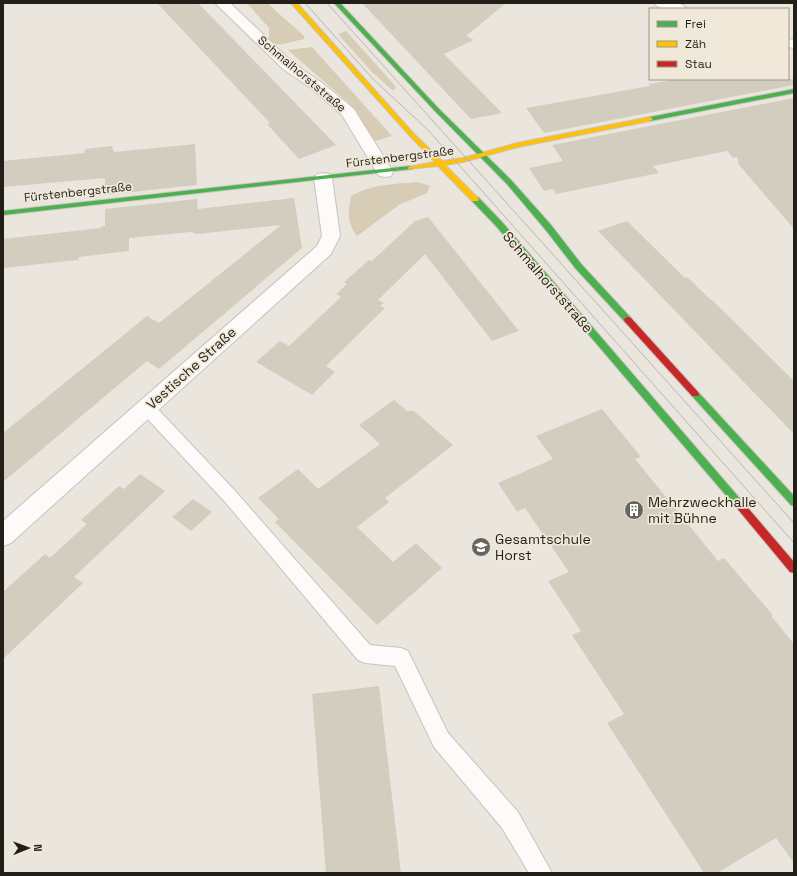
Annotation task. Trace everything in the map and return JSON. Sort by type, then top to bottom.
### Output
[{"type":"main road","name":"Schmalhorststraße","points":[[294,3],[439,164],[499,224],[794,569]]},
{"type":"main road","points":[[337,3],[437,110],[509,182],[548,227],[579,267],[794,502]]},
{"type":"main road","name":"Fürstenbergstraße","points":[[3,213],[385,172],[439,164],[482,156],[517,145],[794,91]]},
{"type":"street","name":"Schmalhorststraße","points":[[222,3],[287,65],[317,86],[348,112],[385,172]]},
{"type":"street","points":[[661,3],[677,8]]},
{"type":"street","name":"Vestische Straße","points":[[3,536],[324,250],[330,236],[323,178]]},
{"type":"lane","points":[[147,408],[180,441],[242,509],[365,654],[401,657],[441,740],[510,820],[542,873]]},
{"type":"shaded area","points":[[247,3],[268,3],[304,36],[304,39],[273,45],[269,39],[269,28]]},
{"type":"shaded area","points":[[346,31],[396,87],[394,90],[372,72],[338,34]]},
{"type":"shaded area","points":[[312,47],[392,136],[375,141],[351,105],[288,50]]},
{"type":"shaded area","points":[[418,182],[430,186],[427,193],[399,205],[357,236],[351,227],[349,217],[351,196],[375,187]]},
{"type":"building","points":[[157,3],[198,3],[336,145],[299,159],[267,124],[270,123]]},
{"type":"building","points":[[362,3],[506,3],[466,36],[474,40],[444,54],[502,113],[471,119]]},
{"type":"building","points":[[794,79],[794,85],[544,133],[526,108],[650,86],[649,84],[672,80]]},
{"type":"building","points":[[794,98],[794,229],[739,165],[737,157],[733,158],[727,151],[653,166],[659,173],[556,194],[553,189],[544,191],[529,168],[563,161],[552,145]]},
{"type":"building","points":[[195,144],[197,185],[105,195],[105,178],[3,187],[3,161],[85,153],[85,149],[112,146],[114,152]]},
{"type":"building","points":[[294,198],[302,248],[159,369],[147,361],[3,482],[3,433],[147,316],[159,323],[281,225],[197,234],[191,232],[129,238],[129,251],[79,257],[78,260],[3,268],[3,239],[101,228],[101,226],[105,226],[105,209],[197,199],[198,209]]},
{"type":"building","points":[[428,217],[519,331],[492,341],[425,254],[378,300],[384,303],[380,306],[385,308],[326,366],[335,372],[312,395],[256,362],[280,341],[289,346],[341,297],[336,294],[347,284],[344,282],[369,260],[372,261],[415,221]]},
{"type":"building","points":[[627,221],[685,278],[687,277],[712,300],[794,381],[794,434],[598,231]]},
{"type":"building","points":[[394,400],[407,411],[414,411],[453,445],[385,498],[389,502],[357,527],[393,562],[416,543],[442,568],[377,625],[275,522],[279,519],[258,498],[298,469],[318,489],[380,444],[359,425]]},
{"type":"building","points":[[602,409],[641,457],[635,459],[718,561],[724,558],[773,615],[771,616],[794,644],[794,863],[776,838],[717,873],[704,873],[607,723],[624,714],[572,635],[581,631],[548,581],[569,572],[525,508],[517,512],[498,483],[553,459],[536,436]]},
{"type":"building","points":[[140,474],[165,491],[74,577],[83,583],[3,659],[3,592],[45,554],[50,558],[87,524],[81,520],[119,486],[124,489]]},
{"type":"building","points":[[193,499],[212,512],[191,531],[172,517]]},
{"type":"building","points":[[379,686],[401,873],[326,873],[312,694]]},
{"type":"tram line","points":[[305,3],[373,79],[428,130],[794,543]]},
{"type":"tram line","points":[[327,3],[794,523]]},
{"type":"traffic: fast","points":[[337,3],[437,110],[509,182],[548,227],[579,267],[628,320]]},
{"type":"traffic: fast","points":[[650,119],[794,91]]},
{"type":"traffic: fast","points":[[3,213],[410,168]]},
{"type":"traffic: fast","points":[[475,199],[499,224],[739,504]]},
{"type":"traffic: fast","points":[[695,394],[794,502]]},
{"type":"traffic: slow","points":[[294,3],[412,135],[475,199]]},
{"type":"traffic: slow","points":[[410,168],[463,160],[517,145],[650,119]]},
{"type":"traffic: jam","points":[[628,320],[695,394]]},
{"type":"traffic: jam","points":[[739,504],[794,569]]},
{"type":"place","name":"Mehrzweckhalle mit Bühne","points":[[634,510]]},
{"type":"place","name":"Gesamtschule Horst","points":[[481,547]]}]
